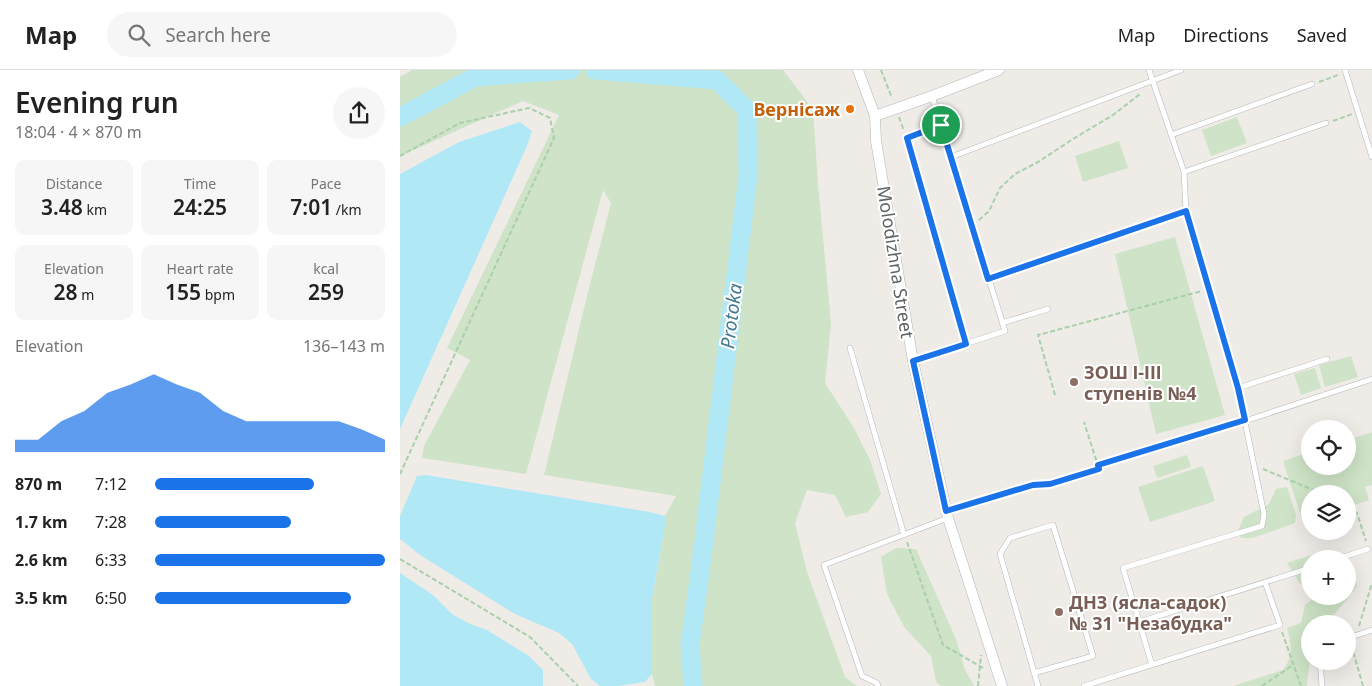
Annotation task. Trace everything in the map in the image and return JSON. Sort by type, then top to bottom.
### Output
[{"type":"street","name":"Molodizhna Street","points":[[858,70],[875,116],[876,141],[913,361],[947,515],[1000,681]]},
{"type":"street","points":[[875,116],[999,70]]},
{"type":"lane","points":[[1149,70],[1184,172],[1186,211],[1238,388],[1264,514],[1262,526],[1124,568],[1152,665]]},
{"type":"lane","points":[[951,158],[1181,70]]},
{"type":"lane","points":[[1345,71],[1371,153]]},
{"type":"lane","points":[[1171,134],[1312,84]]},
{"type":"lane","points":[[913,361],[1005,331],[932,96]]},
{"type":"lane","points":[[1184,172],[1326,123]]},
{"type":"lane","points":[[941,125],[907,138],[966,344]]},
{"type":"lane","points":[[988,279],[1186,211]]},
{"type":"lane","points":[[1002,323],[1048,309]]},
{"type":"lane","points":[[850,348],[904,535]]},
{"type":"lane","points":[[1238,388],[1327,359]]},
{"type":"lane","points":[[1245,420],[1372,379]]},
{"type":"lane","points":[[878,686],[877,682],[862,676],[824,565],[904,535],[947,515]]},
{"type":"lane","points":[[1034,673],[1093,656],[1053,525],[1010,538],[1000,554],[1034,673],[1038,686]]},
{"type":"lane","points":[[1356,553],[1368,549]]},
{"type":"lane","points":[[1140,622],[1301,571]]},
{"type":"lane","points":[[1084,686],[1280,625],[1265,582]]},
{"type":"lane","points":[[1356,635],[1372,630]]},
{"type":"lane","points":[[1321,670],[1322,686]]},
{"type":"path","points":[[1312,84],[1345,71]]},
{"type":"path","points":[[973,228],[989,211],[1000,188],[1015,174],[1038,162],[1113,115],[1136,98],[1152,81]]},
{"type":"path","points":[[400,156],[460,123],[529,108],[550,118],[554,138],[400,474]]},
{"type":"path","points":[[1326,123],[1358,112]]},
{"type":"path","points":[[1055,395],[1038,335],[1209,289]]},
{"type":"path","points":[[1098,465],[1245,420]]},
{"type":"path","points":[[947,515],[1033,485],[1050,484],[1099,469],[1084,422]]},
{"type":"path","points":[[1254,465],[1302,485]]},
{"type":"path","points":[[1356,513],[1368,549]]},
{"type":"path","points":[[904,535],[943,645],[980,666],[1000,681]]},
{"type":"path","points":[[400,559],[530,637],[578,686]]},
{"type":"path","points":[[1280,625],[1301,686]]},
{"type":"path","points":[[978,686],[981,647]]},
{"type":"path","points":[[1262,686],[1294,665]]},
{"type":"green space","points":[[412,70],[783,70],[813,109],[831,323],[825,383],[854,428],[870,460],[881,494],[868,512],[846,517],[835,495],[807,490],[795,523],[807,572],[845,677],[857,686],[655,686],[652,674],[652,599],[665,516],[676,496],[544,475],[611,203],[603,190],[526,474],[422,458],[424,446],[470,360],[447,348],[559,115],[523,101],[400,156],[400,77]]},
{"type":"green space","points":[[1237,117],[1247,143],[1211,156],[1202,130]]},
{"type":"green space","points":[[1119,141],[1128,168],[1083,182],[1075,156]]},
{"type":"green space","points":[[1175,237],[1225,415],[1156,434],[1115,254]]},
{"type":"green space","points":[[1351,356],[1358,377],[1325,387],[1319,365]]},
{"type":"green space","points":[[1315,368],[1321,388],[1301,395],[1294,374]]},
{"type":"green space","points":[[1372,432],[1372,485],[1365,487],[1369,500],[1356,504],[1356,485],[1301,485],[1301,516],[1283,461],[1301,455],[1301,475],[1356,475],[1356,437]]},
{"type":"green space","points":[[1187,455],[1191,467],[1157,478],[1153,466]]},
{"type":"green space","points":[[1203,466],[1215,501],[1150,522],[1138,487]]},
{"type":"green space","points":[[1287,487],[1296,515],[1295,523],[1253,538],[1241,538],[1238,531],[1244,517],[1269,504],[1276,489]]},
{"type":"green space","points":[[896,548],[916,549],[956,639],[965,670],[974,686],[941,686],[936,682],[931,656],[904,627],[887,594],[881,557]]},
{"type":"green space","points":[[1301,558],[1301,584],[1300,584],[1287,563]]},
{"type":"green space","points":[[1305,605],[1342,605],[1334,615],[1303,615]]},
{"type":"green space","points":[[1301,623],[1301,670],[1309,670],[1307,686],[1233,686],[1283,670],[1290,655],[1287,628]]},
{"type":"water","points":[[520,122],[532,131],[527,146],[400,429],[400,174],[459,142]]},
{"type":"water","points":[[426,475],[665,516],[652,599],[652,674],[645,682],[618,686],[600,686],[591,679],[572,644],[559,633],[515,614],[420,555],[400,539],[400,516],[417,476]]},
{"type":"water","points":[[400,573],[433,595],[452,614],[468,623],[487,630],[529,656],[543,670],[543,686],[400,686]]},
{"type":"waterway","name":"Protoka","points":[[400,117],[475,77],[570,70]]},
{"type":"waterway","name":"Protoka","points":[[595,70],[717,80],[747,110],[748,176],[690,645],[693,686]]},
{"type":"place","name":"Вернісаж","points":[[850,109]]},
{"type":"place","name":"ЗОШ І-ІІІ ступенів №4","points":[[1074,382]]},
{"type":"place","name":"ДНЗ (ясла-садок) № 31 \"Незабудка\"","points":[[1059,612]]},
{"type":"route","points":[[941,125],[988,279],[1186,211],[1238,388],[1245,420],[1098,465],[1099,469],[1050,484],[1033,485],[946,511],[913,361],[966,344],[907,138],[941,125]]}]
